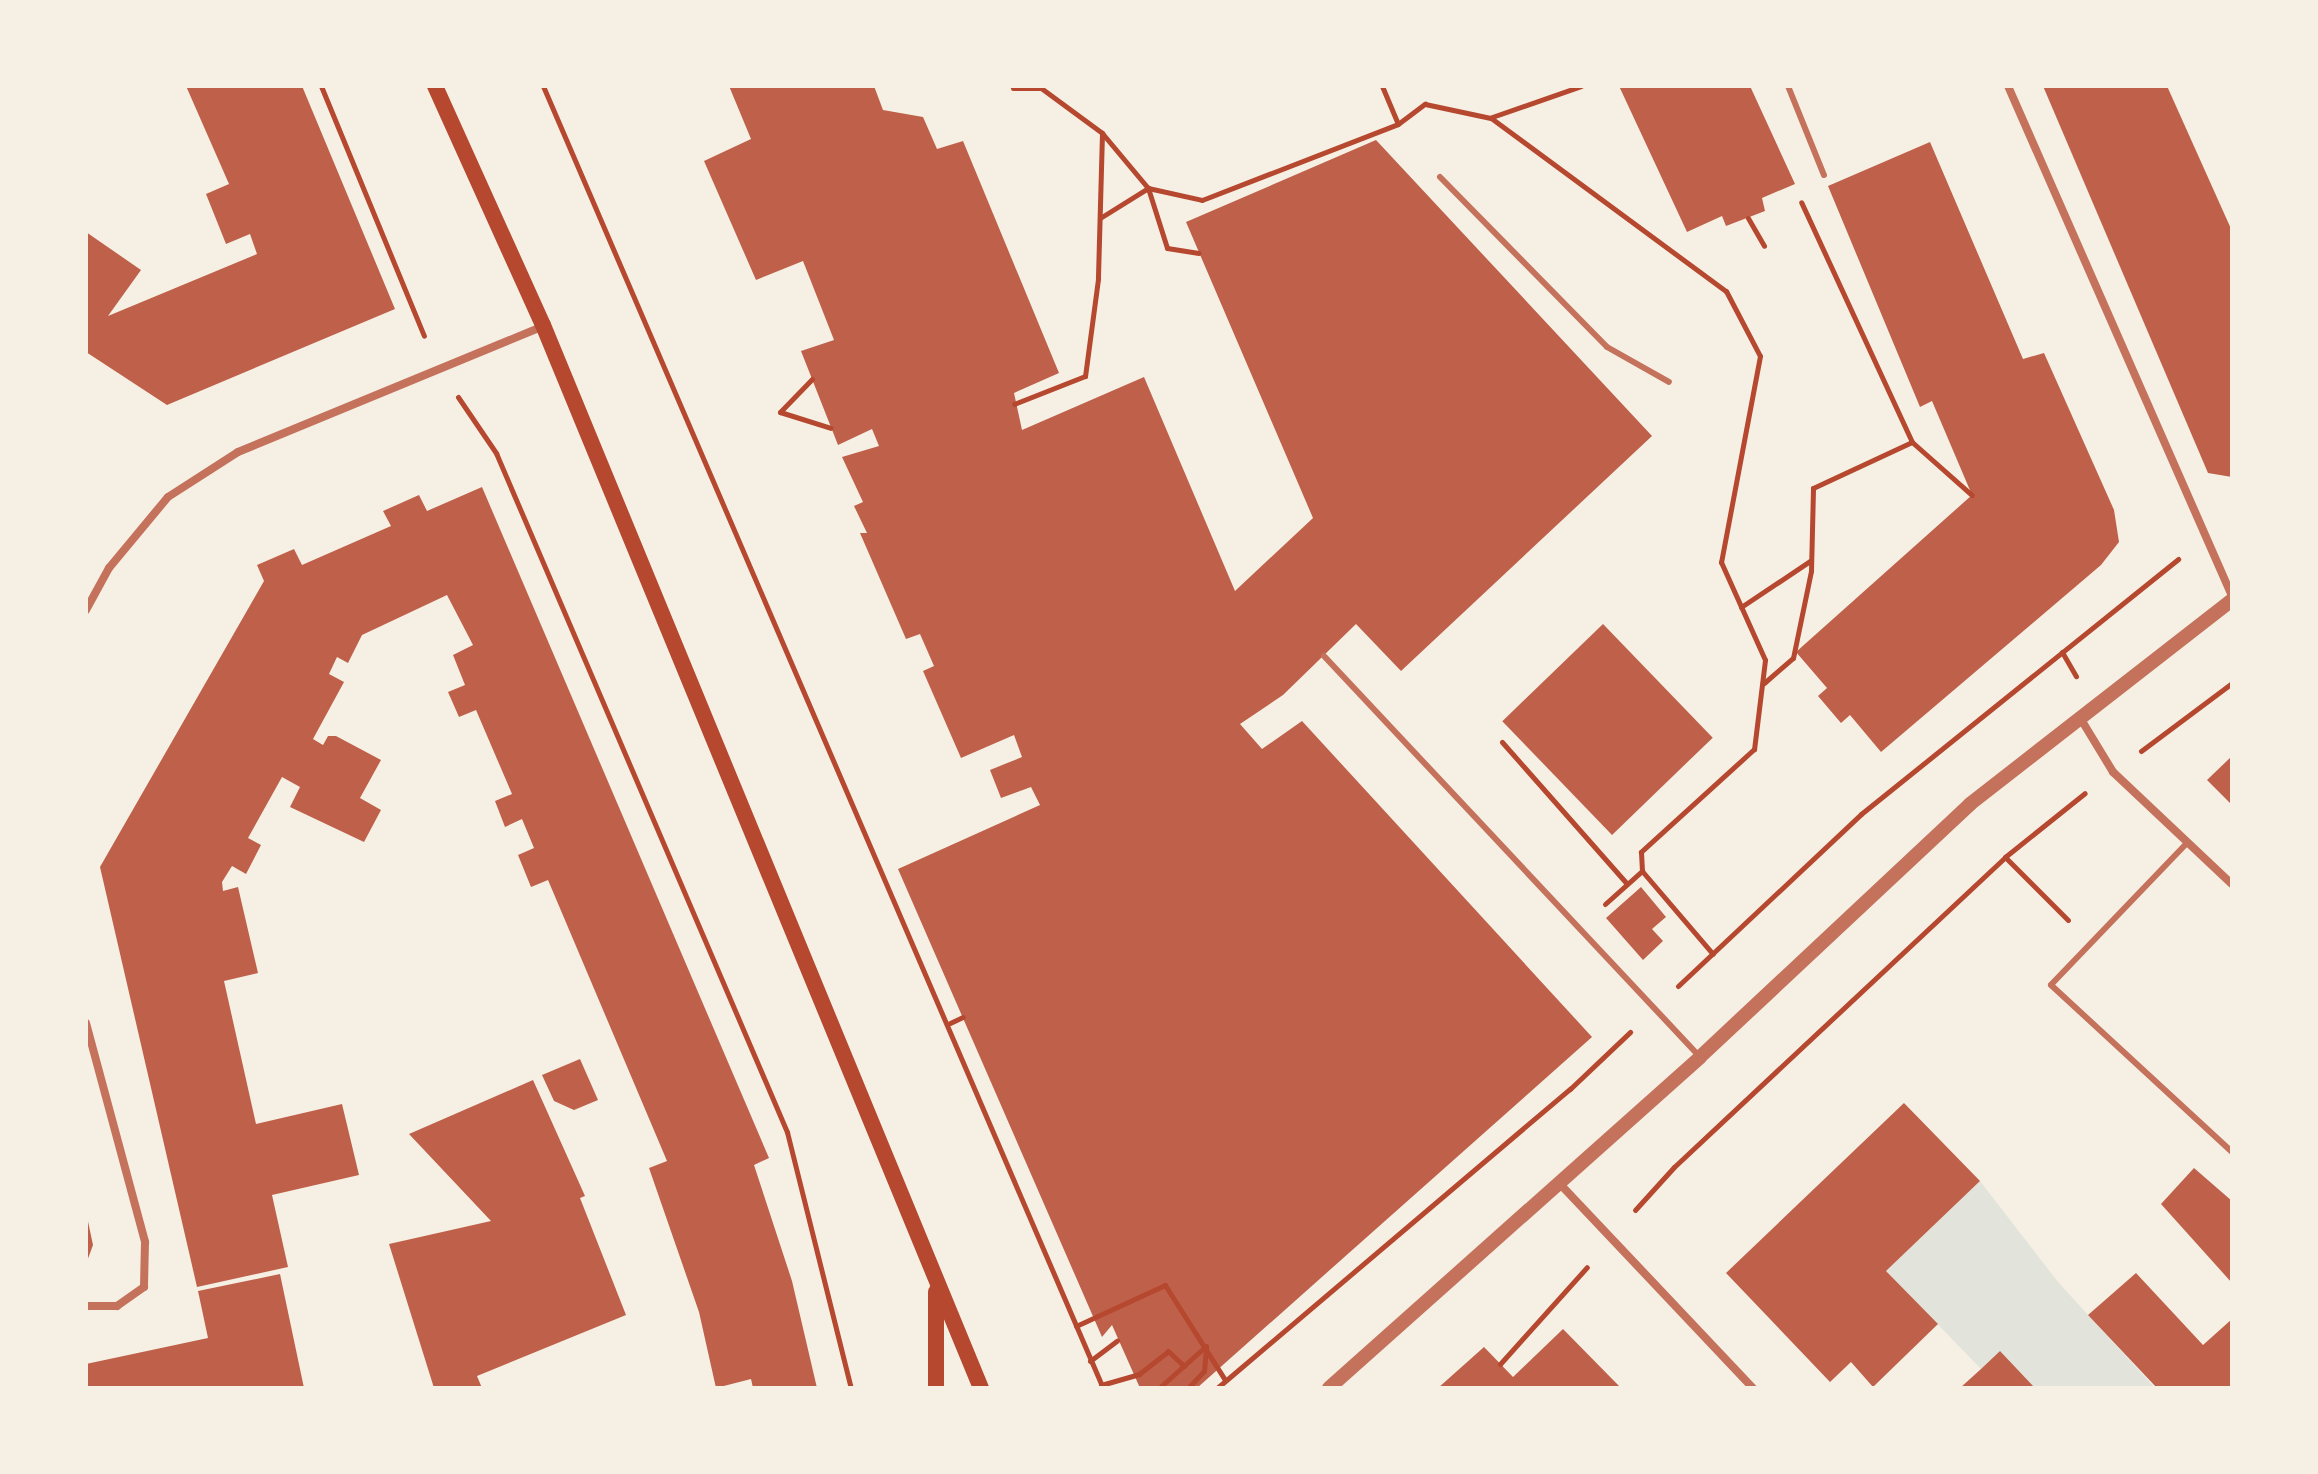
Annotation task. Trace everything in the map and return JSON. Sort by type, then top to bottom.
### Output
[{"type":"main road","points":[[435,86],[543,325],[981,1388]]},
{"type":"main road","points":[[936,1283],[936,1388]]},
{"type":"street","points":[[1329,1388],[1700,1057],[1970,804],[2232,598],[2008,86]]},
{"type":"street","points":[[86,610],[109,568],[168,497],[238,452],[543,325]]},
{"type":"street","points":[[2079,716],[2113,772],[2232,884]]},
{"type":"street","points":[[86,1023],[145,1242],[144,1287],[117,1306],[86,1306]]},
{"type":"street","points":[[1560,1184],[1753,1388]]},
{"type":"lane","points":[[1788,86],[1824,175]]},
{"type":"lane","points":[[1440,177],[1607,347],[1669,382]]},
{"type":"lane","points":[[1324,656],[1700,1057]]},
{"type":"lane","points":[[2186,844],[2051,985],[2232,1152]]},
{"type":"path","points":[[321,86],[437,367],[496,453],[787,1132],[851,1388]]},
{"type":"path","points":[[543,86],[950,1023],[1102,1386],[1139,1374],[1168,1351],[1184,1366]]},
{"type":"path","points":[[1382,86],[1398,124]]},
{"type":"path","points":[[1491,118],[1581,86]]},
{"type":"path","points":[[1012,87],[1041,88],[1102,133],[1148,188],[1167,248],[1199,253]]},
{"type":"path","points":[[1100,218],[1148,188],[1202,200],[1398,124],[1425,104],[1491,118],[1726,291],[1760,356],[1721,562],[1765,660],[1754,749],[1641,852],[1642,871],[1713,954]]},
{"type":"path","points":[[1014,404],[1085,376],[1100,218],[1102,133]]},
{"type":"path","points":[[1801,202],[1912,442],[1972,495]]},
{"type":"path","points":[[1748,218],[1764,246]]},
{"type":"path","points":[[812,379],[780,412],[831,428]]},
{"type":"path","points":[[1763,684],[1793,658],[1811,561],[1813,488],[1912,442]]},
{"type":"path","points":[[1217,1388],[1570,1089],[1861,814],[2205,538]]},
{"type":"path","points":[[1741,607],[1811,561]]},
{"type":"path","points":[[1500,1364],[1532,1333],[1674,1167],[2005,857],[2232,683]]},
{"type":"path","points":[[1502,742],[1627,884]]},
{"type":"path","points":[[2005,857],[2091,943]]},
{"type":"path","points":[[1579,928],[1642,871]]},
{"type":"path","points":[[950,1023],[963,1017]]},
{"type":"path","points":[[1076,1326],[1093,1314],[1165,1285],[1206,1346],[1225,1381]]},
{"type":"path","points":[[1090,1361],[1117,1341]]},
{"type":"path","points":[[1159,1388],[1206,1346]]},
{"type":"path","points":[[1188,1388],[1204,1371],[1206,1346]]},
{"type":"shaded area","points":[[1980,1181],[2058,1282],[2155,1388],[2035,1388],[2000,1351],[1981,1369],[1886,1271]]},
{"type":"building","points":[[186,86],[302,86],[395,309],[167,405],[86,352],[86,232],[141,270],[108,316],[257,254],[250,234],[226,244],[206,194],[229,184]]},
{"type":"building","points":[[729,86],[874,86],[883,110],[923,117],[937,149],[963,141],[1059,373],[1014,393],[1022,430],[1144,377],[1235,591],[1313,518],[1186,222],[1376,140],[1652,436],[1401,671],[1356,624],[1283,695],[1240,724],[1262,749],[1302,721],[1592,1037],[1197,1388],[1140,1388],[1112,1325],[1102,1337],[898,869],[1040,805],[1031,787],[1001,798],[990,770],[1022,757],[1014,735],[961,758],[923,671],[934,666],[920,634],[906,639],[860,533],[867,533],[854,506],[863,502],[842,457],[879,446],[872,429],[838,445],[801,351],[834,340],[803,261],[756,280],[704,161],[751,139]]},
{"type":"building","points":[[1619,86],[1750,86],[1795,184],[1762,198],[1765,211],[1726,226],[1722,216],[1687,232]]},
{"type":"building","points":[[2043,86],[2167,86],[2232,231],[2232,477],[2208,473]]},
{"type":"building","points":[[1930,142],[2023,359],[2044,353],[2114,510],[2119,542],[2101,565],[1881,752],[1850,715],[1841,723],[1818,696],[1827,688],[1796,652],[1972,495],[1932,401],[1920,407],[1828,186]]},
{"type":"building","points":[[482,487],[769,1158],[754,1165],[792,1281],[817,1388],[753,1388],[751,1379],[716,1388],[699,1312],[649,1168],[667,1161],[548,880],[531,887],[518,855],[534,848],[522,819],[505,827],[495,801],[512,794],[476,710],[459,717],[448,692],[465,685],[453,655],[473,645],[447,595],[362,635],[348,663],[337,657],[329,674],[344,682],[313,739],[323,745],[328,736],[336,736],[381,760],[360,798],[381,810],[364,842],[290,807],[300,787],[282,777],[248,838],[261,845],[246,874],[232,866],[222,882],[223,891],[238,887],[258,973],[224,981],[256,1124],[342,1104],[359,1175],[272,1195],[288,1267],[197,1287],[100,867],[264,581],[257,565],[294,549],[302,565],[391,526],[383,511],[419,495],[427,511]]},
{"type":"building","points":[[1603,624],[1713,738],[1612,835],[1502,721]]},
{"type":"building","points":[[2232,756],[2232,805],[2207,780]]},
{"type":"building","points":[[1641,887],[1666,917],[1652,929],[1663,941],[1643,960],[1606,918]]},
{"type":"building","points":[[580,1059],[598,1100],[574,1110],[554,1101],[542,1075]]},
{"type":"building","points":[[533,1080],[585,1196],[580,1198],[626,1315],[477,1376],[482,1388],[434,1388],[389,1244],[491,1221],[409,1134]]},
{"type":"building","points":[[1904,1103],[1980,1181],[1886,1271],[1938,1324],[1873,1387],[1851,1362],[1830,1382],[1726,1273]]},
{"type":"building","points":[[2194,1168],[2232,1201],[2232,1283],[2161,1204]]},
{"type":"building","points":[[86,1212],[93,1245],[86,1264]]},
{"type":"building","points":[[2136,1273],[2203,1345],[2232,1319],[2232,1388],[2157,1388],[2088,1315]]},
{"type":"building","points":[[280,1274],[304,1388],[86,1388],[86,1364],[208,1338],[198,1291]]},
{"type":"building","points":[[1563,1329],[1621,1388],[1438,1388],[1484,1347],[1513,1377]]},
{"type":"building","points":[[2000,1351],[2035,1388],[1960,1388],[1981,1369]]}]
